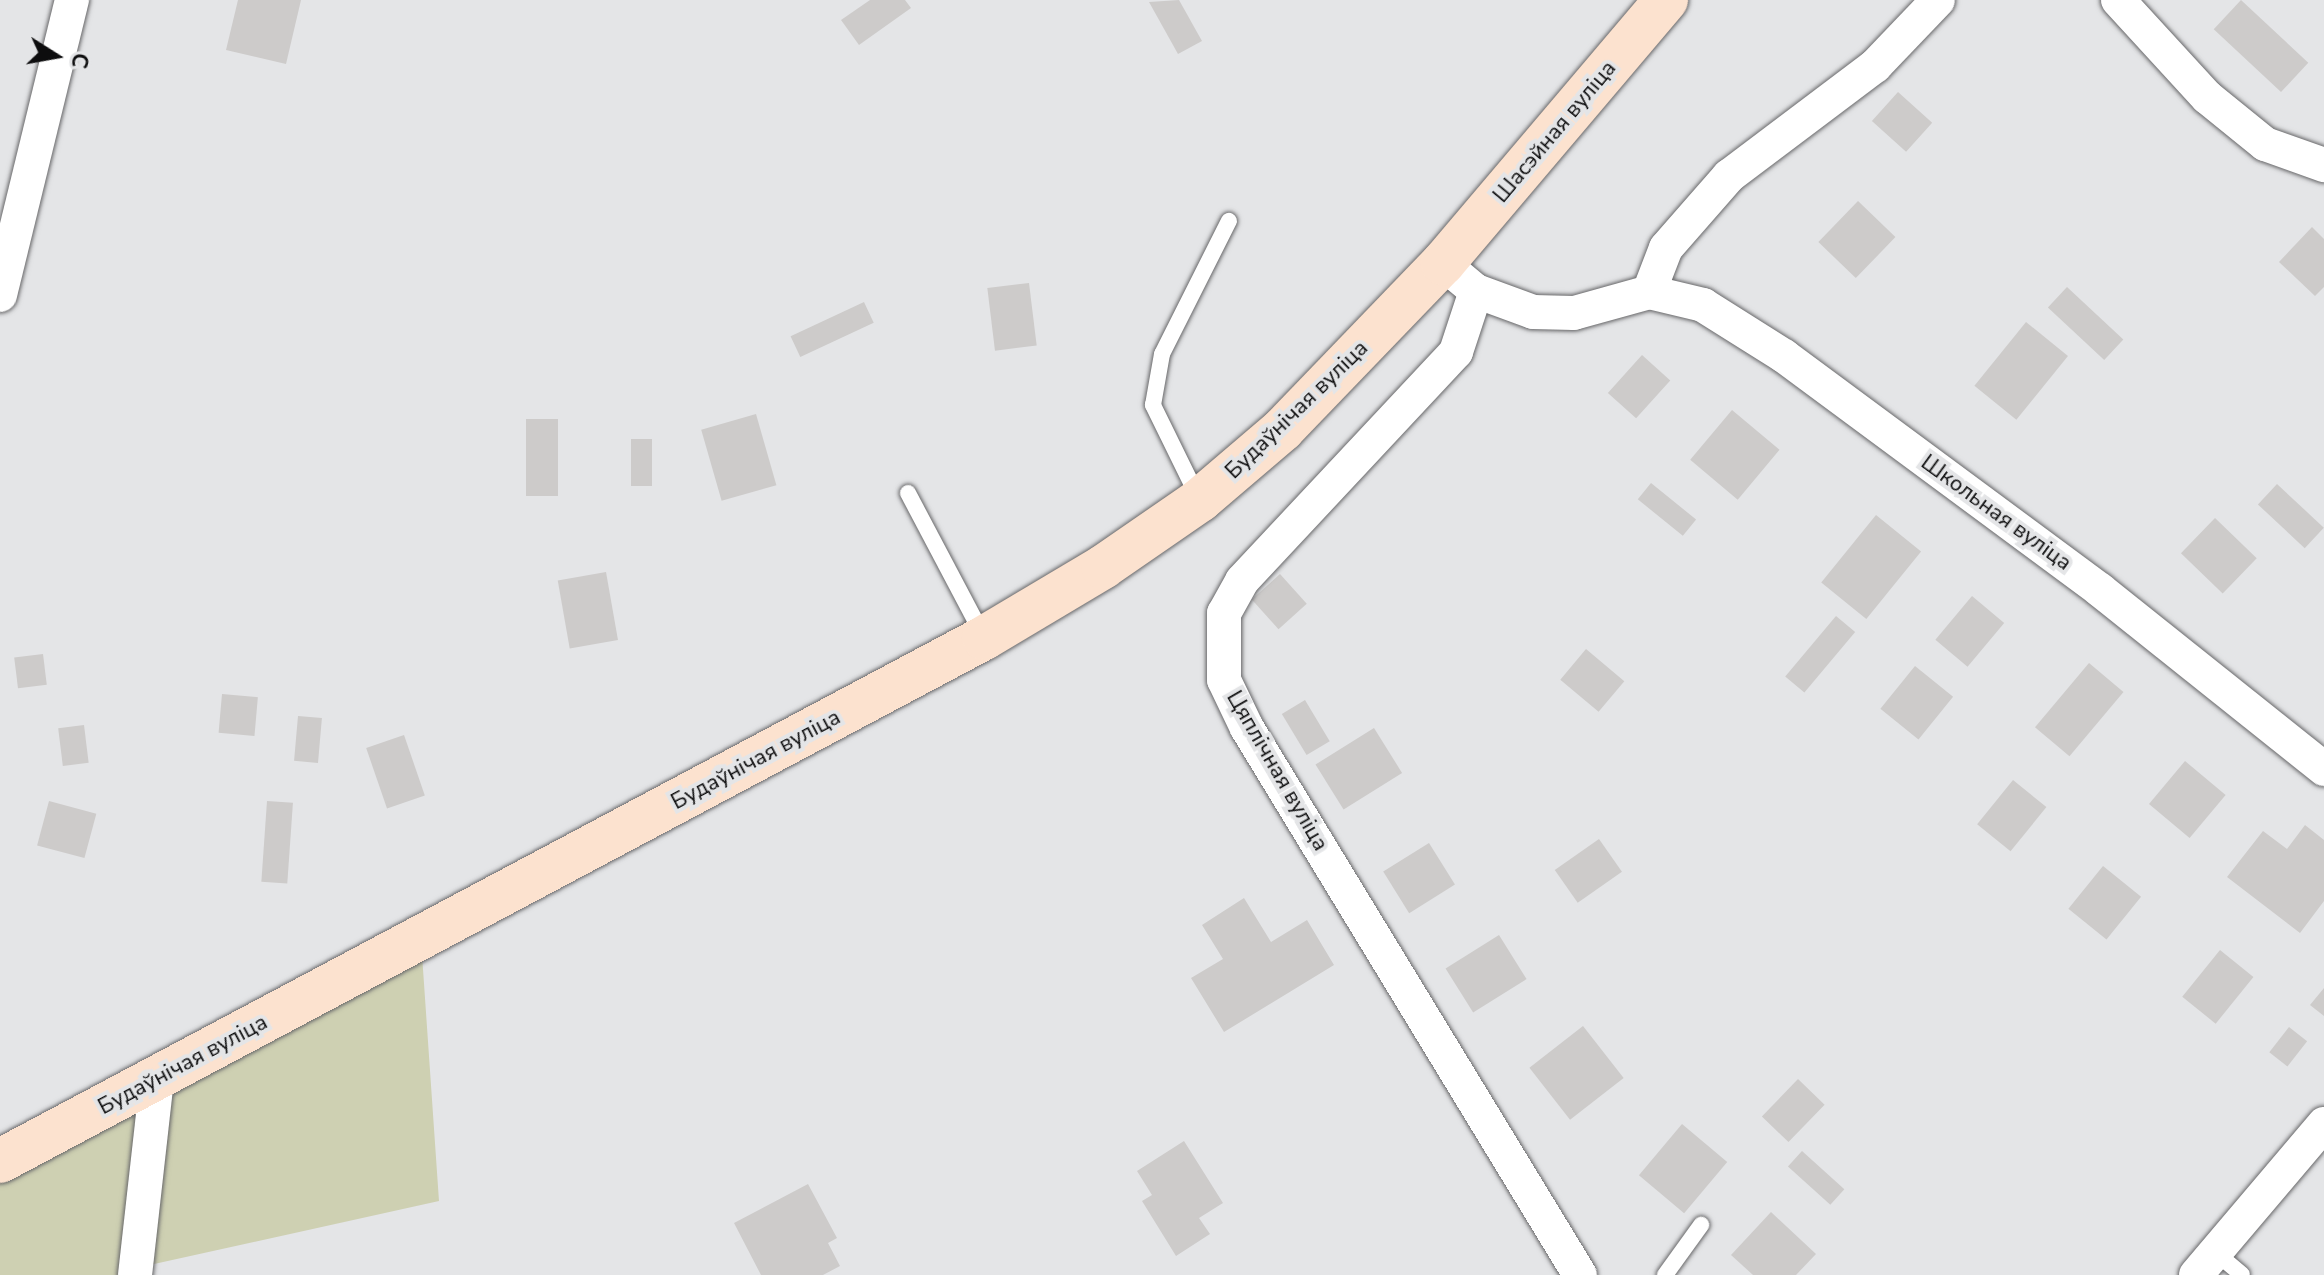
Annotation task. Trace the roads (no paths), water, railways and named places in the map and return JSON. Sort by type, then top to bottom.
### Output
[{"type":"main road","name":"Шасэйная вуліца","points":[[1443,263],[1666,0]]},
{"type":"main road","name":"Будаўнічая вуліца","points":[[0,1161],[984,638],[1103,567],[1200,500],[1283,429],[1443,263]]},
{"type":"street","points":[[0,295],[72,0]]},
{"type":"street","points":[[1649,292],[1666,248],[1729,176],[1875,66],[1938,0]]},
{"type":"street","points":[[2118,0],[2207,97],[2265,144],[2324,165]]},
{"type":"street","name":"Школьная вуліца","points":[[1443,263],[1476,291],[1533,312],[1574,313],[1649,292],[1703,305],[1784,356],[2100,590],[2324,769]]},
{"type":"street","name":"Цяплічная вуліца","points":[[1476,291],[1456,352],[1242,581],[1224,613],[1224,680],[1247,728],[1580,1275]]},
{"type":"street","points":[[135,1275],[157,1079]]},
{"type":"street","points":[[2205,1264],[2324,1124]]},
{"type":"lane","points":[[1200,500],[1153,405],[1162,354],[1229,221]]},
{"type":"lane","points":[[908,493],[984,638]]},
{"type":"lane","points":[[1665,1275],[1701,1225]]},
{"type":"lane","points":[[2205,1264],[2242,1275]]}]
